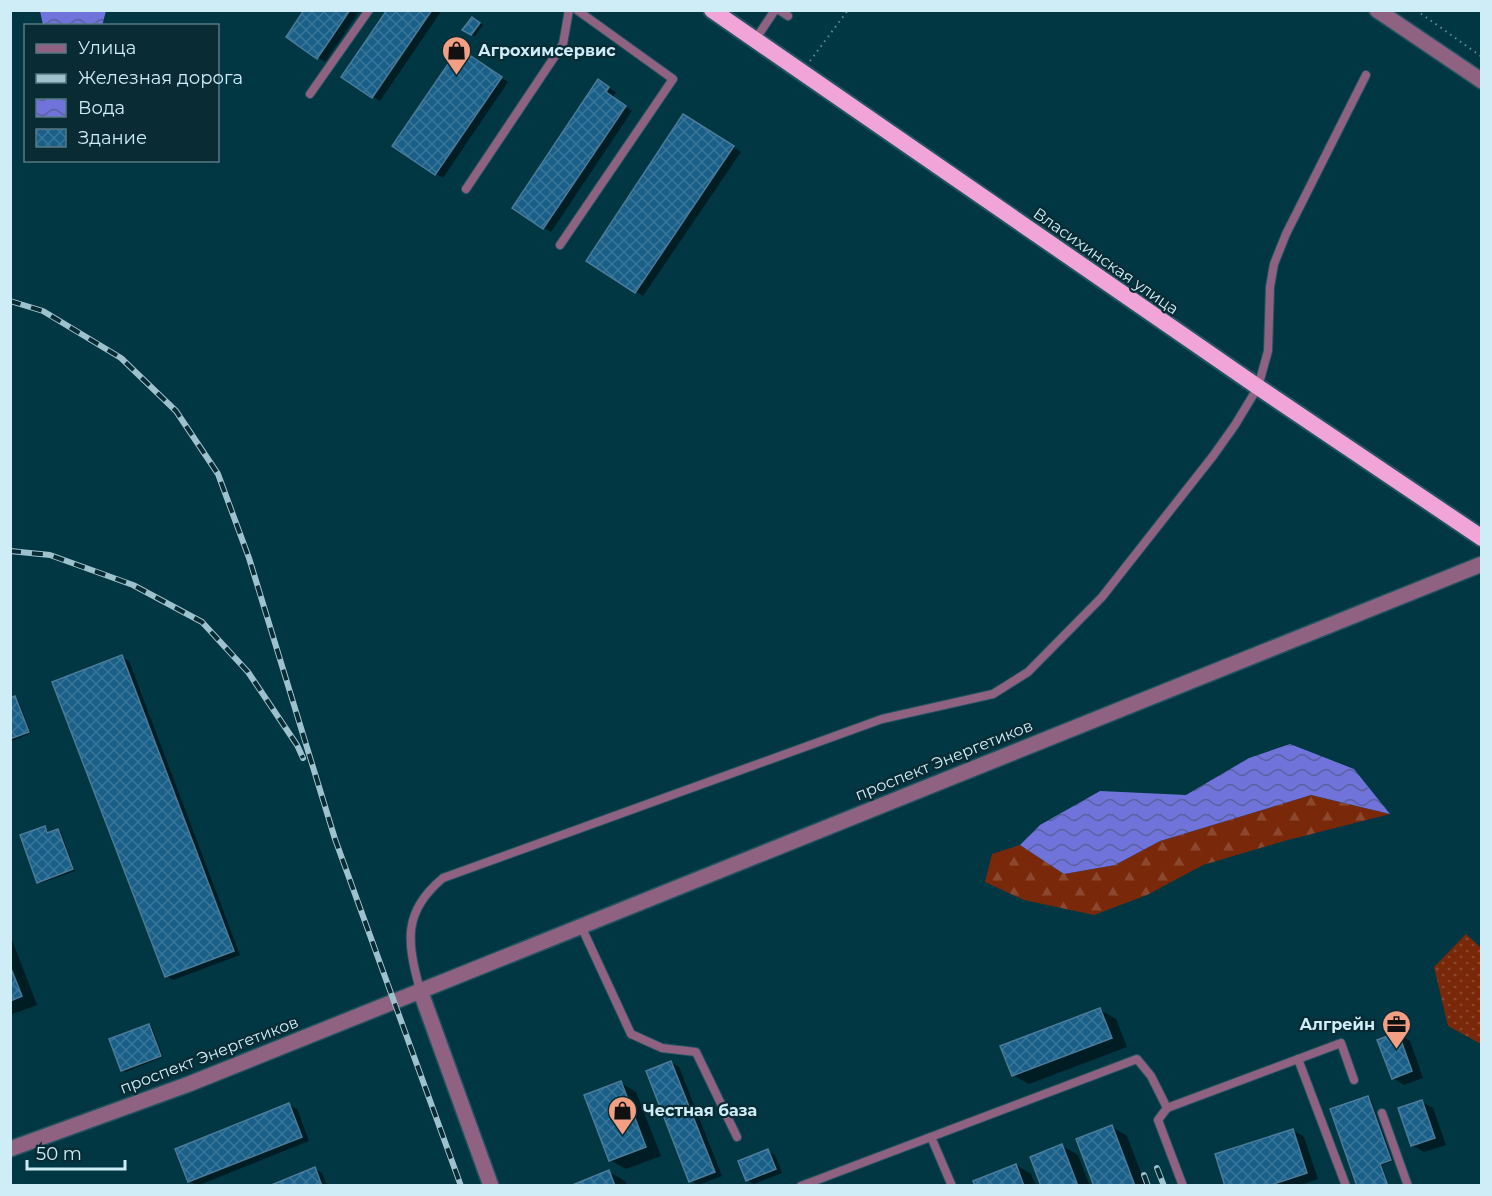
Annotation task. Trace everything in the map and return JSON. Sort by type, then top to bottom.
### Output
[{"type":"highway","name":"Власихинская улица","points":[[712,10],[1258,387],[1482,538]]},
{"type":"street","points":[[1386,13],[1482,81]]},
{"type":"street","name":"проспект Энергетиков","points":[[10,1149],[189,1084],[1482,564]]},
{"type":"street","points":[[420,990],[491,1185]]},
{"type":"lane","points":[[310,94],[369,10]]},
{"type":"lane","points":[[466,189],[563,44],[569,10]]},
{"type":"lane","points":[[560,245],[673,79],[577,10]]},
{"type":"lane","points":[[755,40],[775,10]]},
{"type":"lane","points":[[779,10],[788,16]]},
{"type":"lane","points":[[420,990],[411,956],[411,920],[428,891],[443,878],[882,719],[993,694],[1028,672],[1102,597],[1213,456],[1258,387],[1268,351],[1270,287],[1274,264],[1286,234],[1366,75]]},
{"type":"lane","points":[[580,925],[631,1034],[662,1048],[696,1052],[737,1137]]},
{"type":"lane","points":[[1183,1185],[1158,1120],[1167,1108],[1341,1043],[1354,1080]]},
{"type":"lane","points":[[801,1185],[1137,1059],[1151,1076],[1167,1108]]},
{"type":"lane","points":[[1298,1059],[1346,1185]]},
{"type":"lane","points":[[1382,1113],[1408,1185]]},
{"type":"lane","points":[[931,1137],[952,1185]]},
{"type":"path","points":[[801,72],[848,10]]},
{"type":"path","points":[[1416,10],[1482,57]]},
{"type":"green space","points":[[1311,795],[1390,814],[1284,841],[1203,865],[1147,895],[1094,915],[1024,900],[985,882],[992,854],[1020,845],[1064,874],[1115,865],[1160,841]]},
{"type":"green space","points":[[1466,934],[1481,948],[1481,1044],[1448,1026],[1434,967]]},
{"type":"water","points":[[40,10],[106,11],[103,24],[43,24]]},
{"type":"water","points":[[1290,744],[1354,769],[1390,814],[1311,795],[1160,841],[1115,865],[1064,874],[1020,845],[1040,825],[1100,791],[1186,795],[1249,758]]},
{"type":"building","points":[[304,10],[350,10],[317,59],[286,37]]},
{"type":"building","points":[[387,10],[432,10],[372,98],[341,77]]},
{"type":"building","points":[[472,17],[480,23],[471,35],[462,30]]},
{"type":"building","points":[[459,48],[502,77],[435,175],[392,146]]},
{"type":"building","points":[[598,79],[609,87],[606,92],[626,106],[543,229],[512,208]]},
{"type":"building","points":[[683,114],[734,146],[635,293],[586,261]]},
{"type":"building","points":[[122,655],[234,951],[165,977],[52,682]]},
{"type":"building","points":[[15,696],[29,732],[10,739],[10,698]]},
{"type":"building","points":[[45,826],[47,833],[58,829],[73,869],[37,883],[20,835]]},
{"type":"building","points":[[10,966],[22,996],[10,1001]]},
{"type":"building","points":[[1100,1008],[1112,1038],[1012,1076],[1000,1046]]},
{"type":"building","points":[[149,1024],[161,1056],[121,1071],[109,1039]]},
{"type":"building","points":[[1398,1032],[1412,1071],[1392,1079],[1377,1040]]},
{"type":"building","points":[[671,1061],[715,1172],[689,1182],[646,1071]]},
{"type":"building","points":[[621,1081],[646,1147],[609,1161],[584,1095]]},
{"type":"building","points":[[1368,1096],[1391,1160],[1380,1164],[1388,1186],[1357,1186],[1330,1109]]},
{"type":"building","points":[[1422,1100],[1435,1138],[1411,1146],[1398,1108]]},
{"type":"building","points":[[289,1103],[302,1137],[188,1182],[175,1149]]},
{"type":"building","points":[[1112,1125],[1135,1186],[1094,1186],[1076,1139]]},
{"type":"building","points":[[1293,1129],[1307,1173],[1268,1186],[1225,1186],[1215,1154]]},
{"type":"building","points":[[1062,1144],[1078,1186],[1041,1186],[1030,1157]]},
{"type":"building","points":[[768,1149],[776,1169],[746,1181],[738,1161]]},
{"type":"building","points":[[1016,1164],[1024,1186],[975,1186],[973,1181]]},
{"type":"building","points":[[315,1167],[322,1186],[269,1186]]},
{"type":"building","points":[[609,1170],[615,1186],[570,1186]]},
{"type":"railway","points":[[10,301],[43,311],[121,358],[176,411],[218,474],[249,558],[335,839],[461,1186]]},
{"type":"railway","points":[[10,551],[50,555],[133,585],[202,622],[248,672],[297,745],[303,758]]},
{"type":"railway","points":[[1157,1168],[1164,1186]]},
{"type":"railway","points":[[1144,1175],[1148,1186]]},
{"type":"place","name":"Агрохимсервис","points":[[457,76]]},
{"type":"place","name":"Алгрейн","points":[[1396,1050]]},
{"type":"place","name":"Честная база","points":[[622,1136]]}]
